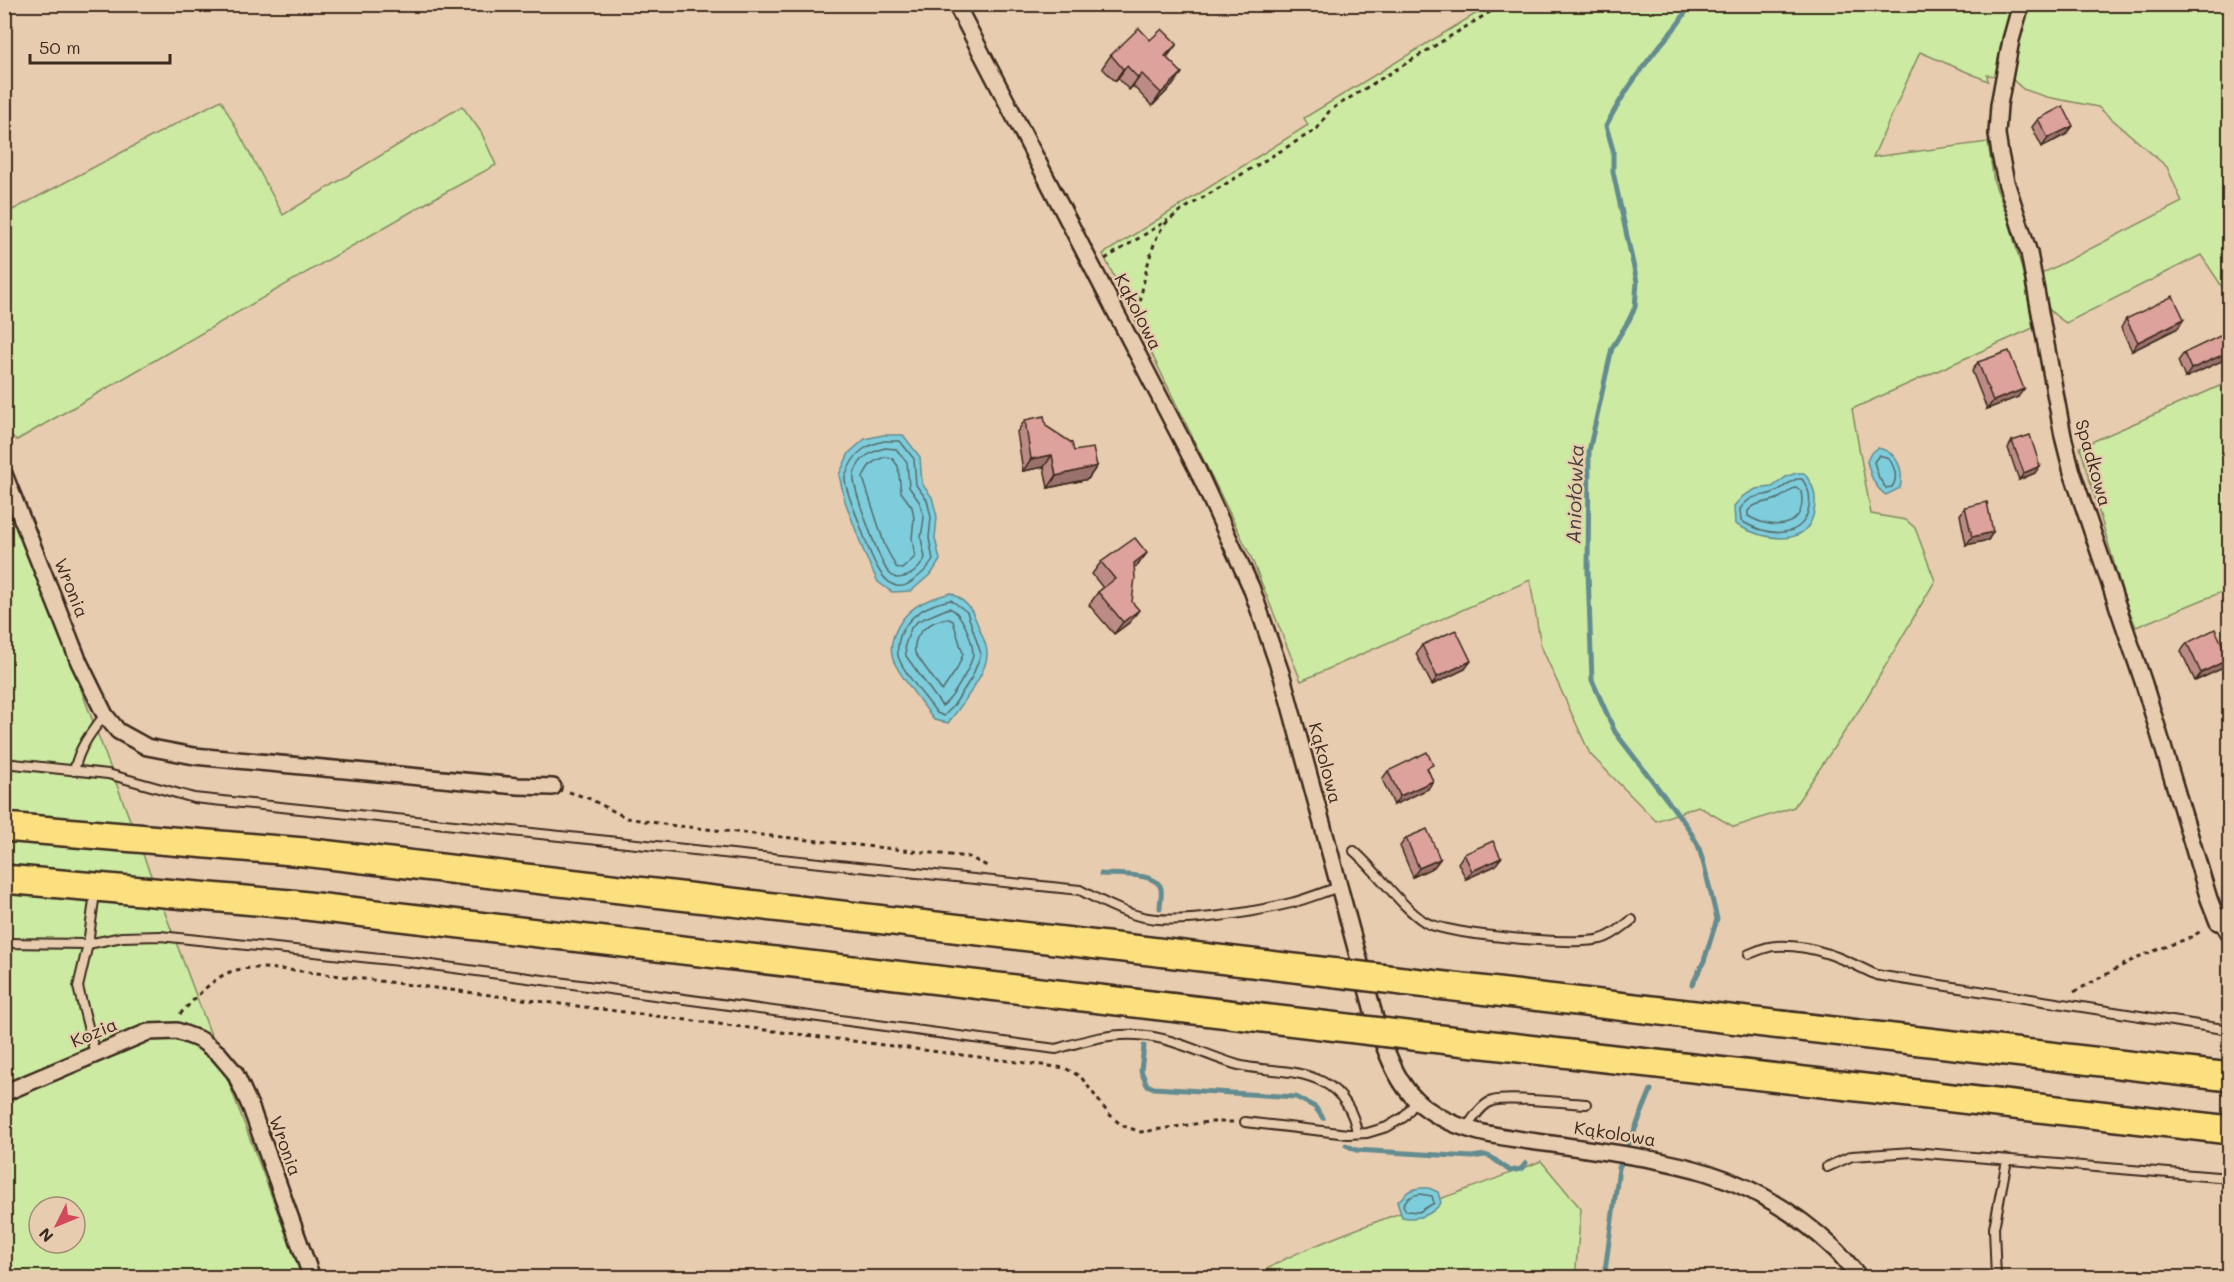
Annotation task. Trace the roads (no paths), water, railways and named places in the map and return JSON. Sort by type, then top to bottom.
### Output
[{"type":"highway","points":[[4,826],[304,852],[2229,1077]]},
{"type":"highway","points":[[4,879],[96,885],[290,904],[2229,1131]]},
{"type":"street","name":"Kąkolowa","points":[[956,4],[1197,469],[1251,586],[1282,676],[1379,1033],[1398,1079],[1417,1101],[1445,1120],[1480,1133],[1655,1159],[1710,1174],[1756,1192],[1799,1220],[1837,1251],[1860,1278]]},
{"type":"street","name":"Spadkowa","points":[[2021,4],[2011,40],[1999,105],[1997,134],[2006,182],[2029,253],[2072,472],[2144,684],[2209,899],[2224,917]]},
{"type":"street","name":"Wronia","points":[[5,476],[79,662],[105,715],[118,731],[147,747],[195,756],[518,786],[553,787]]},
{"type":"street","name":"Kozia","points":[[4,1093],[148,1032],[177,1031],[201,1040]]},
{"type":"street","name":"Wronia","points":[[201,1040],[219,1054],[235,1073],[251,1108],[312,1278]]},
{"type":"lane","points":[[74,771],[77,754],[86,738],[105,715]]},
{"type":"lane","points":[[4,763],[127,778],[194,798],[1080,890],[1102,902],[1140,917],[1207,918],[1291,903],[1339,887]]},
{"type":"lane","points":[[1354,851],[1414,914],[1427,923],[1448,931],[1561,942],[1599,940],[1610,936],[1632,920]]},
{"type":"lane","points":[[95,1054],[78,987],[88,944],[96,885]]},
{"type":"lane","points":[[2224,917],[2229,942]]},
{"type":"lane","points":[[4,943],[88,944],[122,937],[160,936],[397,961],[1056,1049],[1096,1037],[1136,1034],[1165,1038],[1239,1065],[1308,1076],[1323,1082],[1345,1102],[1355,1118],[1357,1133]]},
{"type":"lane","points":[[1749,954],[1774,946],[1804,947],[1838,956],[1876,975],[2229,1030]]},
{"type":"lane","points":[[1245,1122],[1367,1133],[1387,1127],[1404,1117],[1417,1101]]},
{"type":"lane","points":[[1466,1128],[1482,1107],[1492,1101],[1586,1104]]},
{"type":"lane","points":[[1827,1167],[1852,1156],[1913,1152],[2229,1178]]},
{"type":"lane","points":[[1996,1278],[1994,1228],[2007,1160]]},
{"type":"lane","points":[[1974,1278],[1983,1278]]},
{"type":"water","points":[[883,435],[903,435],[920,457],[922,484],[932,497],[937,517],[935,538],[940,560],[932,573],[911,591],[892,592],[878,582],[865,555],[845,501],[839,475],[849,453],[865,439]]},
{"type":"water","points":[[1878,448],[1890,453],[1900,468],[1900,488],[1886,495],[1876,484],[1867,461],[1871,453]]},
{"type":"water","points":[[1796,473],[1804,473],[1815,496],[1814,512],[1809,524],[1802,532],[1792,537],[1769,537],[1735,524],[1734,506],[1743,496],[1756,489],[1772,487]]},
{"type":"water","points":[[951,593],[962,600],[972,612],[987,648],[987,655],[978,680],[948,723],[934,720],[898,669],[891,648],[898,625],[910,611],[924,602]]},
{"type":"water","points":[[1429,1188],[1438,1192],[1441,1203],[1424,1216],[1402,1217],[1397,1202],[1409,1191]]},
{"type":"waterway","name":"Aniołówka","points":[[1690,4],[1630,86],[1606,126],[1613,150],[1613,172],[1637,282],[1635,307],[1612,348],[1589,451],[1588,572],[1592,680],[1615,732],[1687,826],[1698,845],[1704,865],[1717,919],[1704,961],[1692,985]]},
{"type":"waterway","points":[[1101,874],[1144,877],[1152,880],[1161,889],[1160,908]]},
{"type":"waterway","points":[[1144,1046],[1141,1071],[1147,1085],[1154,1088],[1296,1097],[1315,1107],[1323,1118]]},
{"type":"waterway","name":"Aniołówka","points":[[1604,1278],[1619,1168],[1651,1090]]},
{"type":"waterway","points":[[1346,1145],[1356,1150],[1472,1157],[1485,1155],[1510,1171],[1521,1169],[1526,1163]]}]
